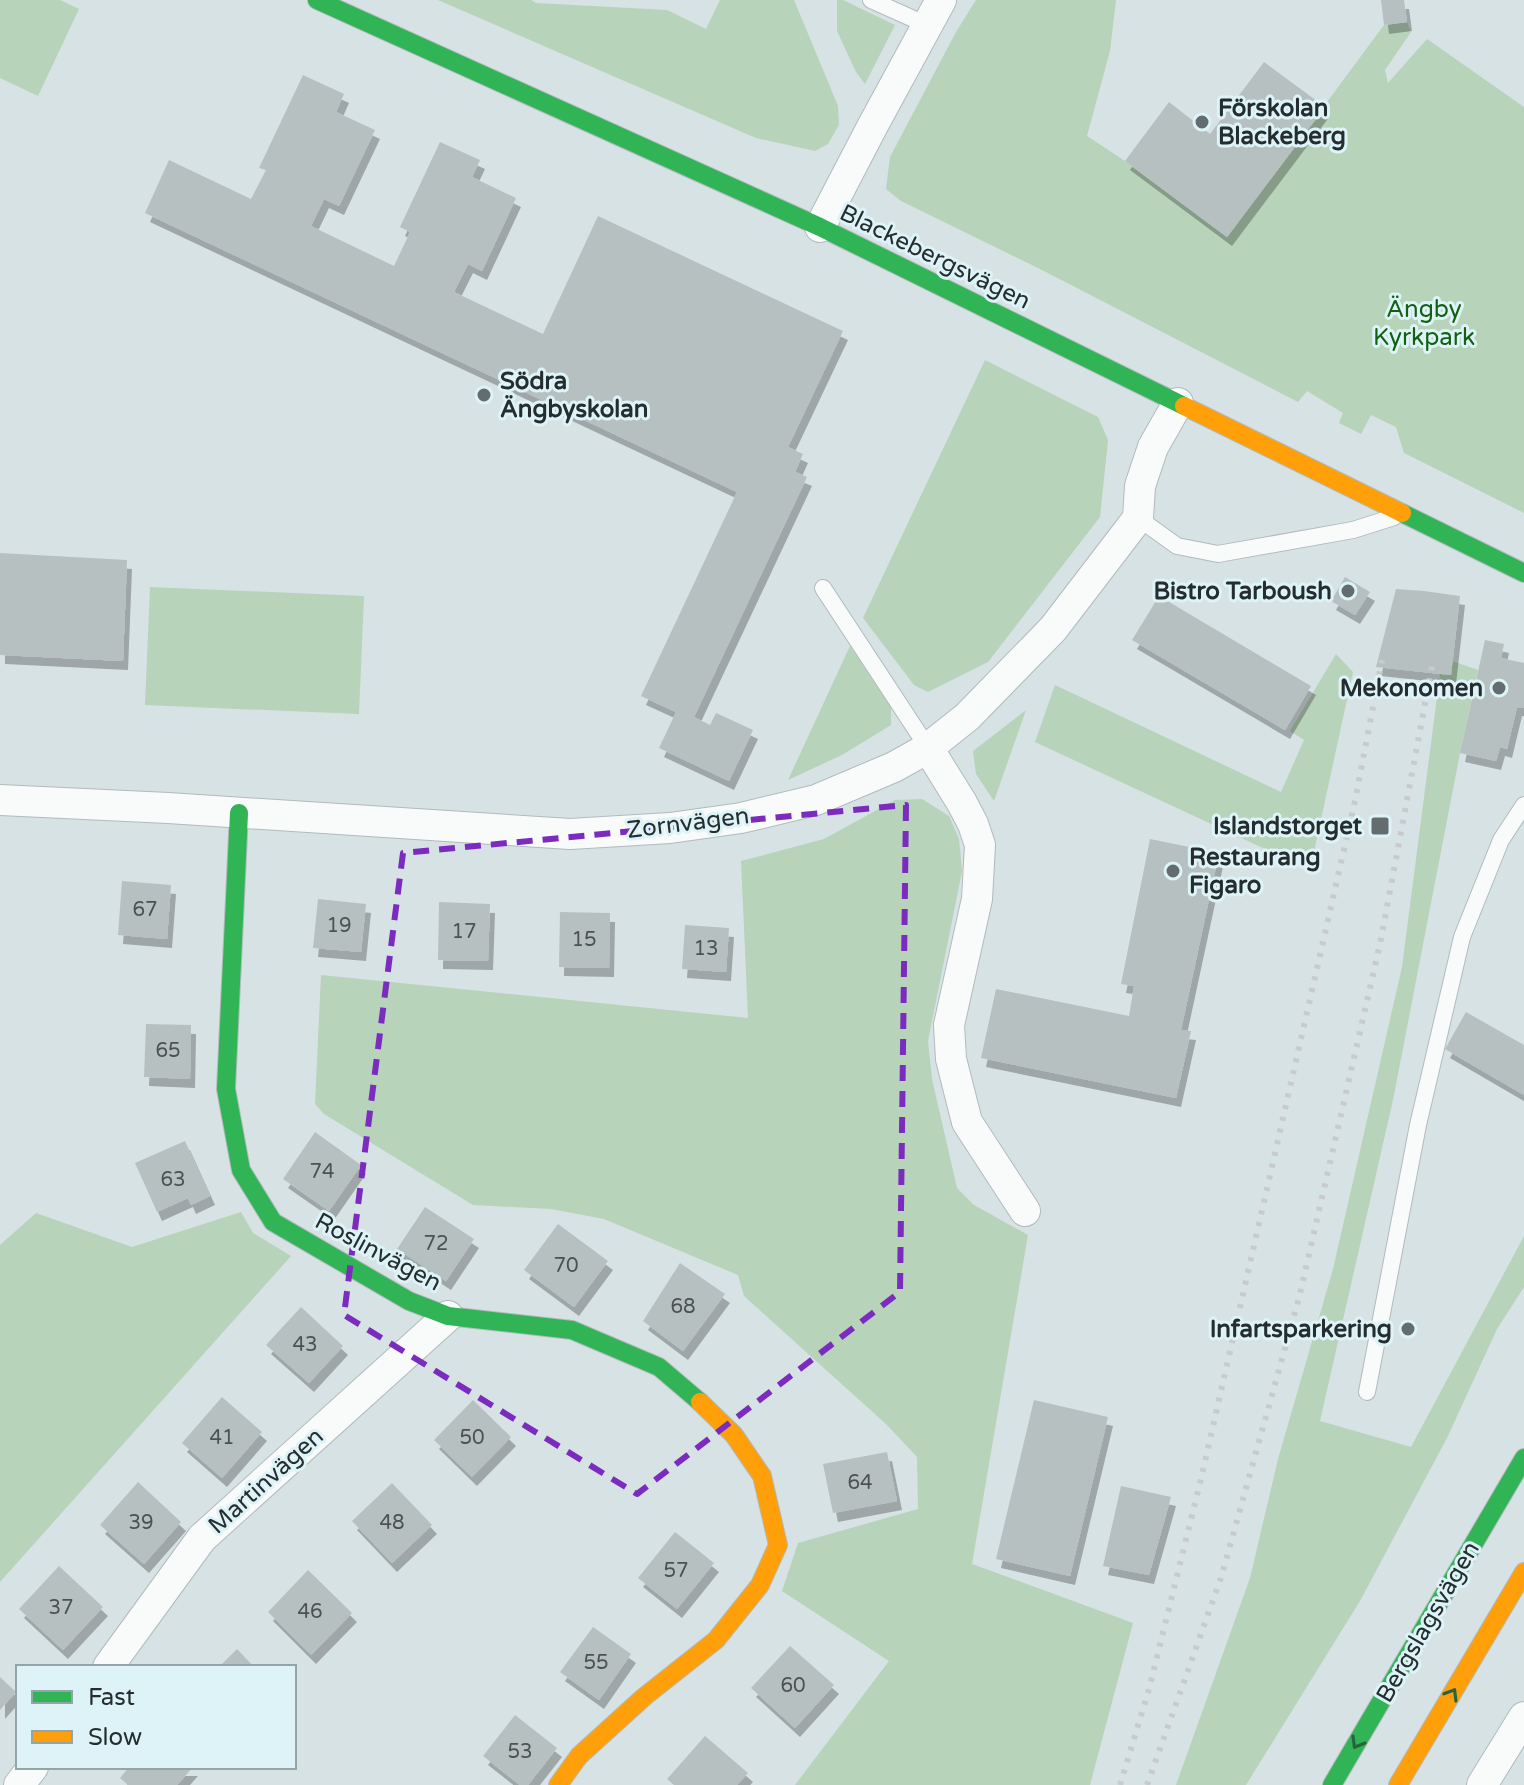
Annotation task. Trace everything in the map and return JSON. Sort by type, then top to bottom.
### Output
[{"type":"street","name":"Blackebergsvägen","points":[[317,0],[820,227],[1524,573]]},
{"type":"street","points":[[820,227],[934,13]]},
{"type":"street","points":[[1138,518],[1140,486],[1153,447],[1178,403]]},
{"type":"street","name":"Zornvägen","points":[[0,800],[570,834],[670,828],[741,818],[816,800],[894,767],[928,748],[967,717],[1053,629],[1138,518]]},
{"type":"street","points":[[928,748],[962,803],[980,845],[977,899],[949,1025],[951,1059],[967,1122],[1025,1211]]},
{"type":"street","name":"Roslinvägen","points":[[239,813],[226,1089],[241,1170],[273,1222],[409,1301],[448,1316],[572,1330],[659,1367],[734,1435],[762,1476],[778,1545],[760,1585],[716,1640],[644,1697],[579,1756],[558,1785]]},
{"type":"street","name":"Martinvägen","points":[[109,1665],[202,1538],[448,1316]]},
{"type":"street","name":"Bergslagsvägen","points":[[1332,1785],[1524,1458]]},
{"type":"street","points":[[1398,1785],[1524,1572]]},
{"type":"street","points":[[1482,1785],[1524,1717]]},
{"type":"street","points":[[19,1785],[31,1769]]},
{"type":"lane","points":[[871,0],[934,13]]},
{"type":"lane","points":[[1138,518],[1177,546],[1218,554],[1353,530],[1387,521],[1403,513]]},
{"type":"lane","points":[[823,588],[928,748]]},
{"type":"lane","points":[[1367,1392],[1418,1125],[1462,937],[1501,840],[1524,805]]},
{"type":"highlighted area","points":[[906,805],[900,1292],[637,1494],[344,1315],[403,853]]},
{"type":"green space","points":[[0,0],[60,0],[79,9],[38,96],[0,78]]},
{"type":"green space","points":[[438,0],[531,0],[536,3],[667,10],[706,29],[720,0],[794,0],[838,106],[839,125],[828,144],[815,151],[756,138]]},
{"type":"green space","points":[[837,0],[895,25],[865,84],[837,31]]},
{"type":"green space","name":"Ängby Kyrkpark","points":[[976,0],[1116,0],[1110,51],[1087,136],[1227,237],[1384,25],[1407,22],[1411,32],[1385,70],[1388,83],[1427,39],[1524,107],[1524,513],[1404,453],[1396,427],[1371,415],[1361,434],[1339,423],[1343,413],[1307,391],[1298,402],[901,201],[886,189],[890,157]]},
{"type":"green space","points":[[985,360],[1098,417],[1108,440],[1100,517],[988,662],[928,692],[914,685],[863,618]]},
{"type":"green space","points":[[150,587],[364,596],[359,714],[145,705]]},
{"type":"green space","points":[[850,646],[891,706],[891,725],[842,755],[788,780]]},
{"type":"green space","points":[[1336,654],[1353,672],[1310,870],[1035,742],[1055,685],[1281,792],[1304,740],[1290,731]]},
{"type":"green space","points":[[1452,661],[1478,670],[1393,1100],[1320,1421],[1411,1447],[1524,1236],[1524,1287],[1497,1329],[1447,1438],[1360,1601],[1246,1785],[1176,1785],[1250,1578],[1278,1459],[1333,1269],[1402,967],[1440,674]]},
{"type":"green space","points":[[1026,710],[994,801],[976,774],[973,751]]},
{"type":"green space","points":[[922,799],[949,816],[959,839],[962,871],[928,1041],[932,1079],[957,1188],[974,1205],[1028,1235],[972,1564],[1133,1623],[1090,1785],[795,1785],[889,1661],[782,1591],[798,1543],[918,1509],[917,1457],[886,1424],[744,1296],[738,1275],[604,1219],[551,1209],[473,1205],[324,1114],[315,1104],[321,975],[748,1018],[741,861],[824,839],[895,800]]},
{"type":"green space","points":[[241,1212],[253,1233],[291,1256],[0,1582],[0,1245],[36,1213],[132,1247]]},
{"type":"building","points":[[1381,0],[1404,0],[1407,22],[1384,25]]},
{"type":"building","points":[[1264,62],[1325,107],[1227,237],[1125,161],[1169,102],[1210,134]]},
{"type":"building","points":[[303,75],[344,94],[336,112],[375,130],[339,206],[324,199],[311,226],[394,266],[410,232],[400,227],[440,142],[480,160],[472,177],[516,198],[482,271],[468,264],[454,292],[543,334],[598,216],[843,331],[788,447],[803,454],[795,472],[807,477],[694,717],[710,725],[716,713],[753,730],[729,781],[659,748],[676,712],[641,696],[737,492],[145,213],[169,160],[251,199],[266,170],[259,168]]},
{"type":"building","points":[[0,553],[127,560],[123,661],[0,655]]},
{"type":"building","points":[[1345,577],[1370,592],[1355,615],[1331,601]]},
{"type":"building","points":[[1396,589],[1460,596],[1451,675],[1376,667]]},
{"type":"building","points":[[1159,596],[1311,686],[1285,730],[1132,640]]},
{"type":"building","name":"Mekonomen","points":[[1485,640],[1504,644],[1501,658],[1524,663],[1524,708],[1517,707],[1507,749],[1500,747],[1496,761],[1460,753]]},
{"type":"building","points":[[1150,839],[1219,853],[1181,1030],[1191,1031],[1176,1098],[981,1058],[996,989],[1129,1016],[1134,986],[1121,984]]},
{"type":"building","points":[[122,881],[171,885],[167,939],[118,935]]},
{"type":"building","points":[[318,899],[366,904],[361,952],[313,948]]},
{"type":"building","points":[[439,902],[490,904],[488,961],[438,960]]},
{"type":"building","points":[[560,912],[610,913],[609,968],[559,967]]},
{"type":"building","points":[[685,925],[729,928],[726,972],[682,969]]},
{"type":"building","points":[[1466,1012],[1524,1045],[1524,1095],[1445,1049]]},
{"type":"building","points":[[146,1024],[191,1025],[190,1079],[144,1077]]},
{"type":"building","points":[[315,1132],[361,1165],[329,1211],[283,1179]]},
{"type":"building","points":[[185,1141],[210,1196],[191,1205],[188,1198],[157,1212],[135,1163]]},
{"type":"building","points":[[425,1207],[474,1239],[446,1281],[397,1249]]},
{"type":"building","points":[[558,1224],[608,1261],[574,1307],[524,1270]]},
{"type":"building","points":[[680,1263],[725,1294],[683,1351],[643,1321]]},
{"type":"building","points":[[301,1307],[343,1346],[309,1383],[266,1345]]},
{"type":"building","points":[[222,1397],[262,1432],[222,1478],[182,1443]]},
{"type":"building","points":[[473,1400],[511,1437],[472,1477],[434,1440]]},
{"type":"building","points":[[1034,1400],[1108,1417],[1070,1576],[996,1559]]},
{"type":"building","points":[[887,1452],[897,1501],[833,1513],[823,1464]]},
{"type":"building","points":[[138,1482],[181,1522],[144,1564],[100,1525]]},
{"type":"building","points":[[392,1483],[432,1525],[392,1563],[352,1521]]},
{"type":"building","points":[[1121,1486],[1171,1497],[1149,1575],[1103,1566]]},
{"type":"building","points":[[675,1532],[714,1563],[677,1609],[638,1578]]},
{"type":"building","points":[[59,1566],[103,1607],[63,1650],[19,1609]]},
{"type":"building","points":[[308,1570],[352,1613],[311,1655],[268,1612]]},
{"type":"building","points":[[593,1627],[631,1654],[599,1700],[560,1672]]},
{"type":"building","points":[[790,1646],[834,1685],[795,1728],[751,1688]]},
{"type":"building","points":[[237,1649],[252,1665],[221,1665]]},
{"type":"building","points":[[0,1677],[16,1692],[0,1710]]},
{"type":"building","points":[[515,1715],[557,1748],[528,1785],[520,1785],[483,1756]]},
{"type":"building","points":[[705,1736],[748,1773],[737,1785],[674,1785],[667,1779]]},
{"type":"building","points":[[127,1769],[191,1769],[177,1785],[128,1785],[120,1778]]},
{"type":"railway","points":[[1120,1785],[1149,1689],[1201,1479],[1355,801],[1382,660]]},
{"type":"railway","points":[[1147,1785],[1221,1578],[1299,1298],[1380,944],[1433,661]]},
{"type":"traffic: fast","points":[[317,0],[820,227],[1184,406]]},
{"type":"traffic: fast","points":[[1402,513],[1524,573]]},
{"type":"traffic: fast","points":[[239,813],[226,1089],[241,1170],[273,1222],[409,1301],[448,1316],[572,1330],[659,1367],[700,1402]]},
{"type":"traffic: fast","points":[[1332,1785],[1524,1458]]},
{"type":"traffic: slow","points":[[1184,406],[1402,513]]},
{"type":"traffic: slow","points":[[558,1785],[579,1756],[644,1697],[716,1640],[760,1585],[778,1545],[762,1476],[734,1435],[700,1402]]},
{"type":"traffic: slow","points":[[1398,1785],[1524,1572]]},
{"type":"place","name":"Förskolan Blackeberg","points":[[1202,122]]},
{"type":"place","name":"Södra Ängbyskolan","points":[[484,395]]},
{"type":"place","name":"Bistro Tarboush","points":[[1348,591]]},
{"type":"place","name":"Mekonomen","points":[[1499,688]]},
{"type":"place","name":"Islandstorget","points":[[1380,826]]},
{"type":"place","name":"Restaurang Figaro","points":[[1173,871]]},
{"type":"place","name":"Infartsparkering","points":[[1408,1329]]}]
